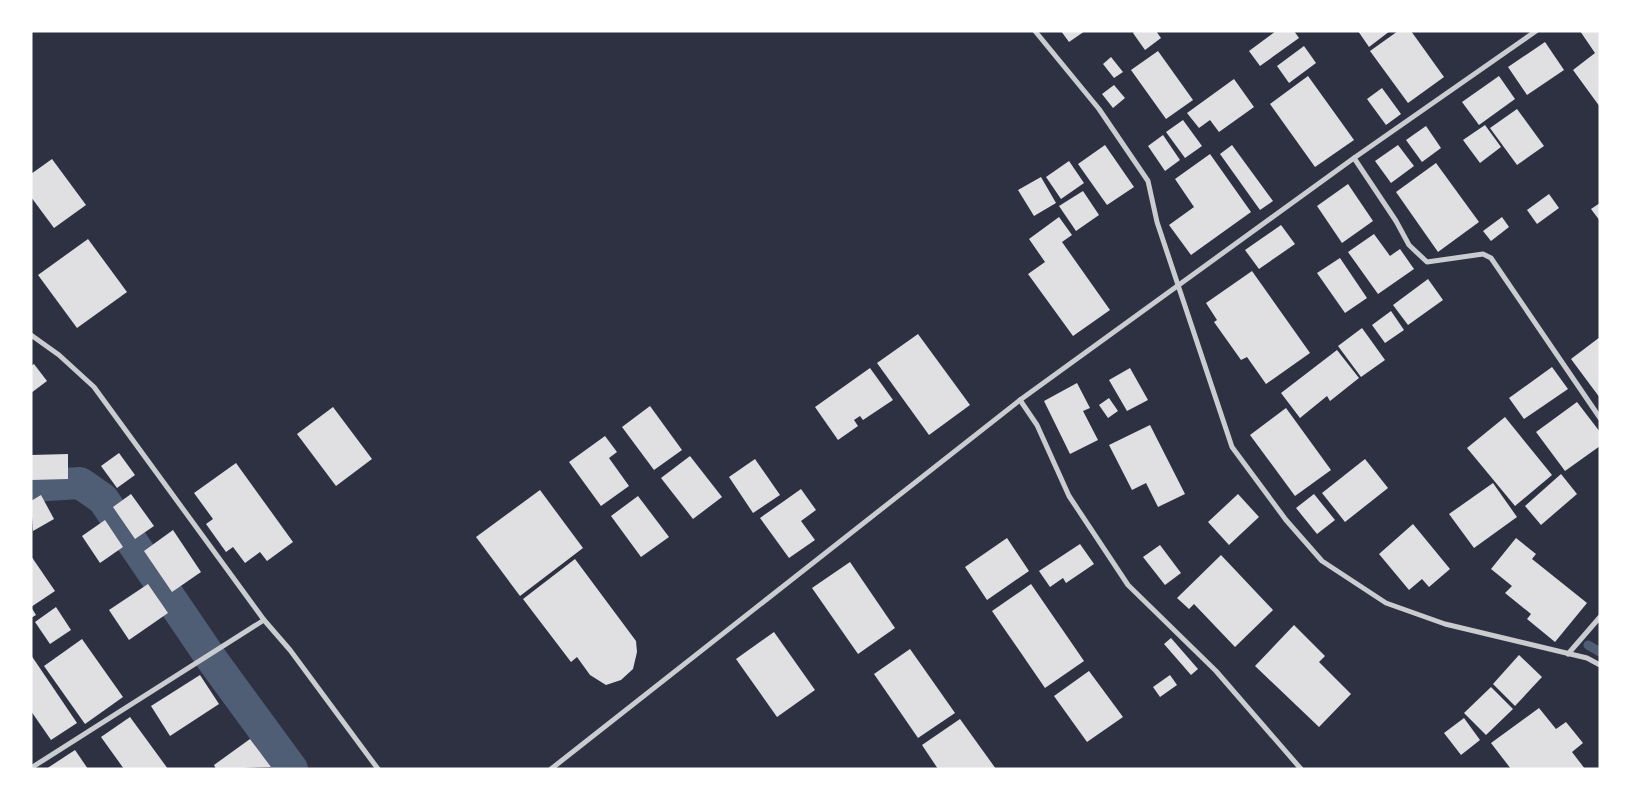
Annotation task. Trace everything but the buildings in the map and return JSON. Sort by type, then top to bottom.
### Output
[{"type":"street","points":[[1035,31],[1099,108],[1148,181],[1157,222],[1232,447],[1286,520],[1322,561],[1386,603],[1445,624],[1586,658],[1600,665]]},
{"type":"street","points":[[551,769],[1020,400],[1354,158],[1536,31]]},
{"type":"street","points":[[1354,158],[1410,245],[1427,262],[1483,254],[1491,258],[1600,418]]},
{"type":"street","points":[[31,335],[59,355],[94,388],[264,620],[290,650],[378,769]]},
{"type":"street","points":[[1020,400],[1038,425],[1069,496],[1128,586],[1216,671],[1301,769]]},
{"type":"street","points":[[1568,654],[1600,616]]},
{"type":"street","points":[[31,768],[264,620]]},
{"type":"waterway","points":[[31,486],[80,483],[103,499],[213,661],[292,769]]},
{"type":"waterway","points":[[1588,645],[1600,652]]}]
